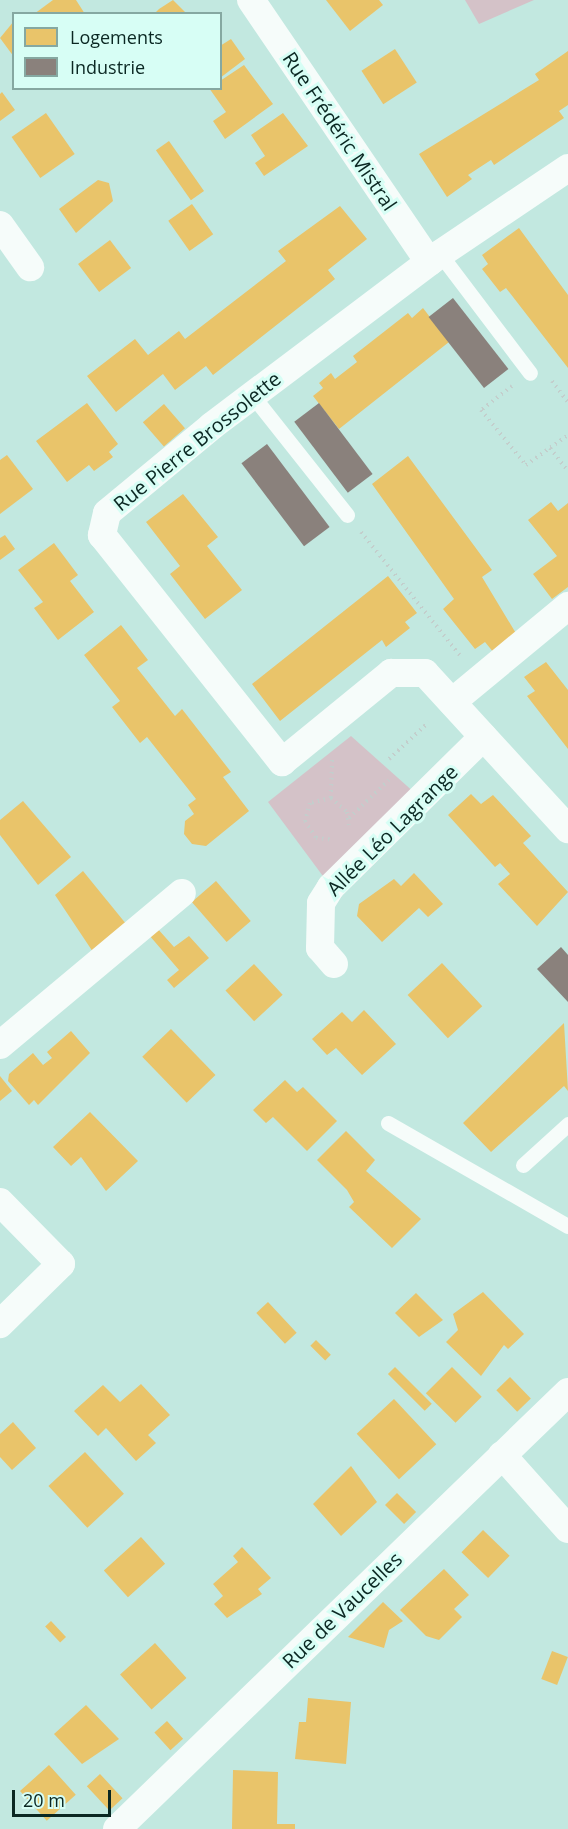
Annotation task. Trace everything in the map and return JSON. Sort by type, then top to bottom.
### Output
[{"type":"street","name":"Rue Frédéric Mistral","points":[[251,0],[435,258]]},
{"type":"street","name":"Rue Pierre Brossolette","points":[[568,168],[435,258],[252,395],[107,513],[102,535],[282,762],[391,674],[425,673],[568,829]]},
{"type":"street","points":[[0,225],[30,267]]},
{"type":"street","points":[[452,702],[568,606]]},
{"type":"street","name":"Allée Léo Lagrange","points":[[334,964],[321,948],[321,903],[331,887],[483,737]]},
{"type":"street","points":[[0,1045],[182,893]]},
{"type":"street","points":[[0,1202],[61,1264],[0,1324]]},
{"type":"street","name":"Rue de Vaucelles","points":[[117,1829],[568,1392]]},
{"type":"street","points":[[502,1455],[568,1529]]},
{"type":"lane","points":[[435,258],[530,373]]},
{"type":"lane","points":[[252,395],[347,515]]},
{"type":"lane","points":[[388,1123],[568,1226]]},
{"type":"lane","points":[[523,1165],[568,1124]]},
{"type":"path","points":[[568,402],[539,365],[481,410],[526,465],[568,435]]},
{"type":"path","points":[[550,448],[568,471]]},
{"type":"path","points":[[347,515],[478,679]]},
{"type":"path","points":[[389,759],[452,702]]},
{"type":"path","points":[[314,735],[333,762],[331,798],[349,818]]},
{"type":"path","points":[[331,798],[321,798],[306,809],[305,821],[316,838],[336,840],[345,834],[349,818],[389,780]]},
{"type":"shaded area","points":[[465,0],[534,0],[479,24]]},
{"type":"shaded area","points":[[351,736],[416,794],[331,887],[268,802]]},
{"type":"building: Logements","points":[[53,0],[76,0],[84,12],[37,12]]},
{"type":"building: Logements","points":[[173,0],[185,12],[156,12]]},
{"type":"building: Logements","points":[[326,0],[379,0],[383,5],[350,31]]},
{"type":"building: Logements","points":[[12,23],[12,54],[0,38]]},
{"type":"building: Logements","points":[[231,39],[245,59],[222,76],[222,45]]},
{"type":"building: Logements","points":[[395,49],[417,83],[383,104],[361,71]]},
{"type":"building: Logements","points":[[568,51],[568,105],[559,111],[564,118],[494,165],[491,160],[468,175],[472,179],[447,197],[419,154],[539,80],[535,74]]},
{"type":"building: Logements","points":[[244,65],[273,104],[225,139],[213,121],[226,112],[210,90],[222,90],[222,80]]},
{"type":"building: Logements","points":[[2,92],[15,110],[0,121],[0,94]]},
{"type":"building: Logements","points":[[46,113],[75,154],[40,178],[12,137]]},
{"type":"building: Logements","points":[[283,113],[308,146],[264,176],[255,163],[265,156],[251,135]]},
{"type":"building: Logements","points":[[169,141],[204,191],[191,200],[156,150]]},
{"type":"building: Logements","points":[[98,180],[109,183],[113,201],[76,233],[59,209]]},
{"type":"building: Logements","points":[[192,204],[213,234],[189,251],[168,221]]},
{"type":"building: Logements","points":[[340,206],[367,239],[328,270],[335,279],[213,375],[206,366],[175,390],[163,374],[116,412],[87,376],[135,339],[148,355],[179,331],[185,339],[286,261],[278,251]]},
{"type":"building: Logements","points":[[519,228],[568,295],[568,368],[506,288],[500,292],[482,269],[488,264],[482,255]]},
{"type":"building: Logements","points":[[110,240],[131,268],[99,292],[78,264]]},
{"type":"building: Logements","points":[[423,308],[449,342],[339,429],[313,396],[323,388],[319,383],[331,373],[335,379],[357,362],[353,356],[408,313],[412,318]]},
{"type":"building: Logements","points":[[87,403],[118,444],[109,452],[113,457],[94,471],[89,465],[67,482],[36,441]]},
{"type":"building: Logements","points":[[164,404],[185,428],[164,447],[143,422]]},
{"type":"building: Logements","points":[[7,455],[33,489],[0,514],[0,460]]},
{"type":"building: Logements","points":[[408,456],[492,570],[482,577],[517,635],[494,653],[485,642],[475,649],[443,609],[454,599],[372,484]]},
{"type":"building: Logements","points":[[183,494],[218,537],[207,546],[242,590],[205,619],[170,574],[180,566],[146,522]]},
{"type":"building: Logements","points":[[551,502],[558,511],[568,503],[568,587],[552,599],[533,574],[557,556],[528,520]]},
{"type":"building: Logements","points":[[5,535],[15,549],[0,560],[0,538]]},
{"type":"building: Logements","points":[[54,543],[78,575],[70,581],[94,612],[58,640],[34,608],[43,602],[18,570]]},
{"type":"building: Logements","points":[[388,576],[417,613],[405,622],[410,628],[386,647],[382,640],[280,721],[252,684]]},
{"type":"building: Logements","points":[[121,625],[148,660],[137,668],[175,716],[182,709],[231,772],[223,777],[249,811],[206,846],[192,844],[184,834],[185,821],[194,814],[188,805],[196,799],[147,737],[140,743],[112,707],[120,701],[84,655]]},
{"type":"building: Logements","points":[[546,662],[568,690],[568,749],[527,696],[535,691],[524,677]]},
{"type":"building: Logements","points":[[471,794],[481,804],[493,795],[531,836],[523,843],[568,892],[537,926],[498,884],[510,874],[500,863],[495,867],[448,815]]},
{"type":"building: Logements","points":[[23,801],[71,857],[38,885],[0,835],[0,820]]},
{"type":"building: Logements","points":[[83,871],[131,930],[97,958],[55,895]]},
{"type":"building: Logements","points":[[414,873],[443,904],[428,917],[419,908],[382,942],[357,916],[359,904],[394,879],[401,886]]},
{"type":"building: Logements","points":[[216,881],[251,921],[227,942],[192,902]]},
{"type":"building: Logements","points":[[157,928],[174,947],[189,936],[209,958],[174,988],[167,980],[179,970],[149,935]]},
{"type":"building: Logements","points":[[442,963],[482,1006],[448,1038],[408,995]]},
{"type":"building: Logements","points":[[254,964],[283,995],[254,1021],[225,991]]},
{"type":"building: Logements","points":[[364,1010],[396,1044],[362,1075],[336,1048],[327,1055],[312,1039],[342,1012],[352,1022]]},
{"type":"building: Logements","points":[[564,1023],[568,1091],[564,1086],[491,1152],[463,1123]]},
{"type":"building: Logements","points":[[171,1029],[215,1075],[187,1103],[142,1057]]},
{"type":"building: Logements","points":[[71,1031],[90,1053],[38,1105],[34,1100],[29,1105],[8,1081],[9,1074],[33,1053],[43,1065],[52,1058],[47,1052]]},
{"type":"building: Logements","points":[[0,1076],[12,1091],[0,1101]]},
{"type":"building: Logements","points":[[285,1080],[297,1092],[303,1087],[337,1121],[307,1151],[273,1117],[266,1123],[253,1110]]},
{"type":"building: Logements","points":[[90,1112],[138,1161],[106,1191],[81,1157],[71,1166],[53,1147]]},
{"type":"building: Logements","points":[[346,1131],[375,1160],[366,1171],[421,1219],[392,1248],[349,1207],[354,1202],[347,1190],[317,1160]]},
{"type":"building: Logements","points":[[483,1292],[524,1334],[508,1349],[504,1345],[481,1376],[446,1342],[458,1330],[453,1314]]},
{"type":"building: Logements","points":[[416,1293],[443,1320],[419,1337],[395,1313]]},
{"type":"building: Logements","points":[[268,1302],[297,1333],[285,1344],[256,1313]]},
{"type":"building: Logements","points":[[316,1340],[331,1355],[325,1361],[310,1346]]},
{"type":"building: Logements","points":[[395,1367],[432,1404],[425,1411],[388,1374]]},
{"type":"building: Logements","points":[[452,1367],[482,1397],[456,1423],[426,1393]]},
{"type":"building: Logements","points":[[510,1377],[531,1399],[517,1412],[496,1390]]},
{"type":"building: Logements","points":[[141,1384],[170,1415],[148,1435],[156,1443],[136,1461],[106,1428],[98,1436],[74,1411],[103,1385],[120,1402]]},
{"type":"building: Logements","points":[[394,1399],[436,1444],[399,1479],[357,1434]]},
{"type":"building: Logements","points":[[13,1422],[36,1448],[12,1470],[0,1457],[0,1434]]},
{"type":"building: Logements","points":[[85,1452],[124,1494],[87,1528],[48,1486]]},
{"type":"building: Logements","points":[[351,1466],[377,1502],[341,1536],[313,1504]]},
{"type":"building: Logements","points":[[397,1493],[416,1512],[404,1524],[385,1505]]},
{"type":"building: Logements","points":[[483,1530],[510,1556],[488,1578],[461,1552]]},
{"type":"building: Logements","points":[[141,1537],[165,1564],[128,1597],[104,1570]]},
{"type":"building: Logements","points":[[242,1547],[271,1578],[258,1589],[262,1594],[227,1618],[214,1604],[223,1596],[213,1584],[238,1562],[233,1556]]},
{"type":"building: Logements","points":[[444,1569],[469,1595],[454,1609],[462,1617],[439,1640],[426,1636],[400,1610]]},
{"type":"building: Logements","points":[[383,1602],[403,1621],[389,1630],[384,1648],[348,1637]]},
{"type":"building: Logements","points":[[51,1621],[66,1637],[60,1643],[45,1626]]},
{"type":"building: Logements","points":[[155,1643],[186,1678],[152,1709],[120,1674]]},
{"type":"building: Logements","points":[[552,1651],[568,1657],[557,1685],[541,1679]]},
{"type":"building: Logements","points":[[308,1698],[351,1702],[346,1764],[295,1759],[299,1722],[306,1722]]},
{"type":"building: Logements","points":[[86,1705],[119,1739],[82,1764],[54,1734]]},
{"type":"building: Logements","points":[[167,1721],[183,1739],[170,1750],[154,1732]]},
{"type":"building: Logements","points":[[49,1765],[76,1795],[47,1821],[20,1791]]},
{"type":"building: Logements","points":[[233,1770],[278,1772],[277,1824],[295,1824],[295,1829],[232,1829]]},
{"type":"building: Logements","points":[[100,1774],[123,1798],[109,1810],[87,1786]]},
{"type":"building: Industrie","points":[[453,298],[508,369],[484,388],[429,317]]},
{"type":"building: Industrie","points":[[319,403],[373,474],[348,493],[294,422]]},
{"type":"building: Industrie","points":[[267,444],[330,527],[304,546],[241,463]]},
{"type":"building: Industrie","points":[[561,947],[568,955],[568,1002],[537,969]]}]
